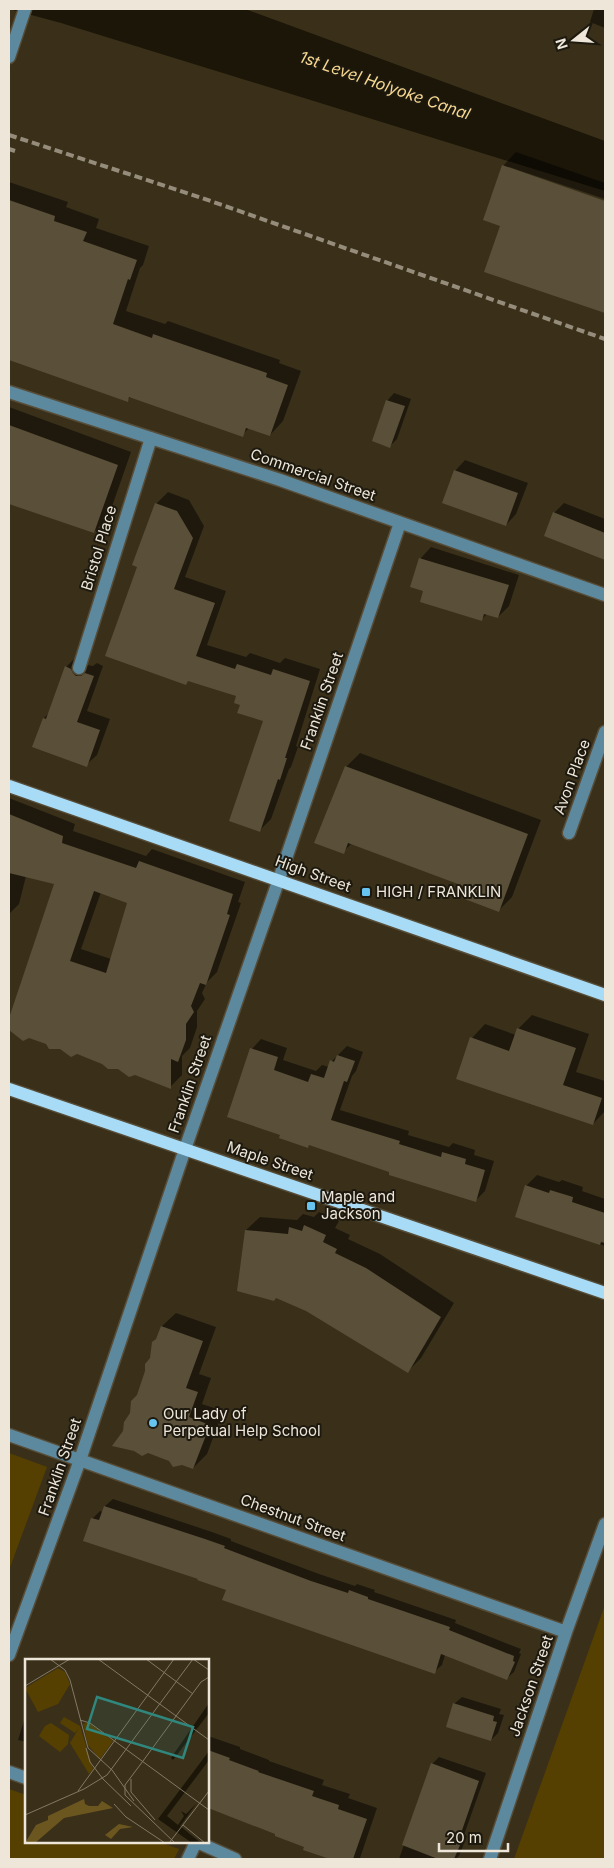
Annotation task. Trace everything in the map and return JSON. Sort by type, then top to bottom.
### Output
[{"type":"main road","name":"High Street","points":[[9,786],[279,879],[605,995]]},
{"type":"main road","name":"Maple Street","points":[[9,1089],[605,1293]]},
{"type":"street","points":[[9,57],[25,9]]},
{"type":"street","name":"Commercial Street","points":[[9,392],[280,480],[605,595]]},
{"type":"street","name":"Bristol Place","points":[[79,668],[151,438]]},
{"type":"street","name":"Franklin Street","points":[[9,1655],[80,1460],[400,523]]},
{"type":"street","name":"Avon Place","points":[[569,833],[605,732]]},
{"type":"street","name":"Chestnut Street","points":[[9,1435],[566,1632]]},
{"type":"street","name":"Jackson Street","points":[[490,1859],[566,1632],[605,1524]]},
{"type":"street","points":[[9,1772],[25,1778]]},
{"type":"street","points":[[188,1859],[196,1843]]},
{"type":"street","points":[[198,1843],[235,1859]]},
{"type":"shaded area","points":[[9,1453],[47,1467],[9,1570]]},
{"type":"shaded area","points":[[605,1605],[605,1859],[514,1859]]},
{"type":"shaded area","points":[[9,1789],[25,1795],[25,1843],[162,1843],[179,1849],[174,1859],[9,1859]]},
{"type":"water","name":"1st Level Holyoke Canal","points":[[9,9],[245,9],[605,141],[605,191],[61,23]]},
{"type":"building","points":[[502,165],[605,201],[605,313],[484,272],[500,226],[483,220]]},
{"type":"building","points":[[9,200],[55,216],[54,221],[87,232],[83,241],[137,260],[130,280],[128,279],[113,324],[152,338],[153,334],[267,373],[266,377],[288,385],[270,436],[246,428],[243,437],[129,397],[128,402],[9,360]]},
{"type":"building","points":[[386,400],[405,406],[390,448],[372,441]]},
{"type":"building","points":[[9,425],[118,465],[94,533],[9,504]]},
{"type":"building","points":[[454,470],[518,493],[506,526],[442,503]]},
{"type":"building","points":[[155,503],[177,511],[193,538],[174,589],[215,603],[196,656],[235,669],[237,664],[271,675],[273,669],[310,681],[285,758],[287,758],[280,780],[278,779],[260,832],[229,821],[263,721],[237,713],[240,705],[234,703],[236,696],[188,681],[186,685],[105,656],[137,567],[132,565]]},
{"type":"building","points":[[553,512],[605,533],[605,560],[544,536]]},
{"type":"building","points":[[419,558],[509,585],[498,618],[484,614],[482,621],[420,602],[423,591],[410,587]]},
{"type":"building","points":[[65,666],[71,669],[76,676],[81,676],[85,673],[94,676],[77,722],[100,730],[87,767],[32,747],[43,718],[46,719]]},
{"type":"building","points":[[345,766],[528,834],[499,912],[462,898],[466,887],[348,843],[344,854],[314,843]]},
{"type":"building","points":[[9,814],[63,836],[62,843],[136,868],[139,861],[233,894],[227,914],[230,915],[206,985],[200,983],[191,1006],[194,1012],[186,1024],[186,1040],[178,1062],[171,1059],[171,1089],[135,1075],[129,1077],[118,1069],[108,1069],[102,1064],[77,1054],[71,1057],[60,1049],[49,1049],[46,1044],[29,1038],[23,1041],[9,1030],[9,1018],[54,884],[9,873]],"holes":[[[94,891],[127,903],[106,973],[70,961]]]},
{"type":"building","points":[[517,1028],[576,1048],[563,1085],[602,1098],[593,1125],[456,1079],[470,1037],[509,1051]]},
{"type":"building","points":[[250,1048],[278,1057],[274,1070],[308,1082],[311,1074],[324,1078],[330,1060],[334,1062],[337,1055],[355,1061],[347,1082],[344,1081],[331,1120],[400,1141],[399,1144],[441,1157],[442,1152],[466,1159],[465,1164],[485,1170],[476,1202],[389,1175],[389,1172],[309,1145],[308,1148],[279,1138],[280,1135],[227,1117]]},
{"type":"building","points":[[525,1185],[549,1193],[550,1190],[573,1197],[572,1202],[605,1213],[605,1243],[601,1242],[600,1245],[515,1217]]},
{"type":"building","points":[[304,1225],[326,1235],[323,1242],[337,1249],[335,1253],[366,1268],[441,1317],[408,1373],[306,1311],[276,1298],[274,1301],[237,1291],[245,1230],[288,1234],[289,1227],[302,1231]]},
{"type":"building","points":[[161,1326],[203,1341],[186,1388],[198,1392],[189,1417],[210,1425],[193,1469],[182,1465],[173,1467],[169,1461],[148,1453],[142,1456],[134,1451],[112,1446],[123,1431],[124,1422],[130,1413],[131,1401],[137,1395],[145,1371],[145,1364],[150,1358],[152,1342],[156,1339]]},
{"type":"building","points":[[104,1506],[225,1546],[224,1548],[311,1581],[348,1593],[349,1590],[368,1597],[368,1599],[450,1627],[449,1630],[514,1656],[513,1661],[515,1662],[507,1680],[441,1654],[435,1674],[222,1600],[226,1590],[83,1541],[91,1518],[99,1520]]},
{"type":"building","points":[[453,1703],[494,1716],[493,1721],[497,1722],[491,1741],[446,1727]]},
{"type":"building","points":[[209,1750],[258,1772],[314,1791],[312,1796],[339,1805],[338,1809],[367,1819],[353,1859],[330,1859],[303,1850],[304,1847],[275,1836],[275,1834],[209,1808]]},
{"type":"building","points":[[431,1763],[479,1781],[458,1842],[461,1843],[454,1859],[438,1859],[402,1845]]},
{"type":"railway","points":[[9,135],[202,198],[605,339]]},
{"type":"railway","points":[[9,149],[15,151]]},
{"type":"place","name":"HIGH / FRANKLIN","points":[[366,892]]},
{"type":"place","name":"Maple and Jackson","points":[[311,1206]]},
{"type":"place","name":"Our Lady of Perpetual Help School","points":[[153,1423]]}]
